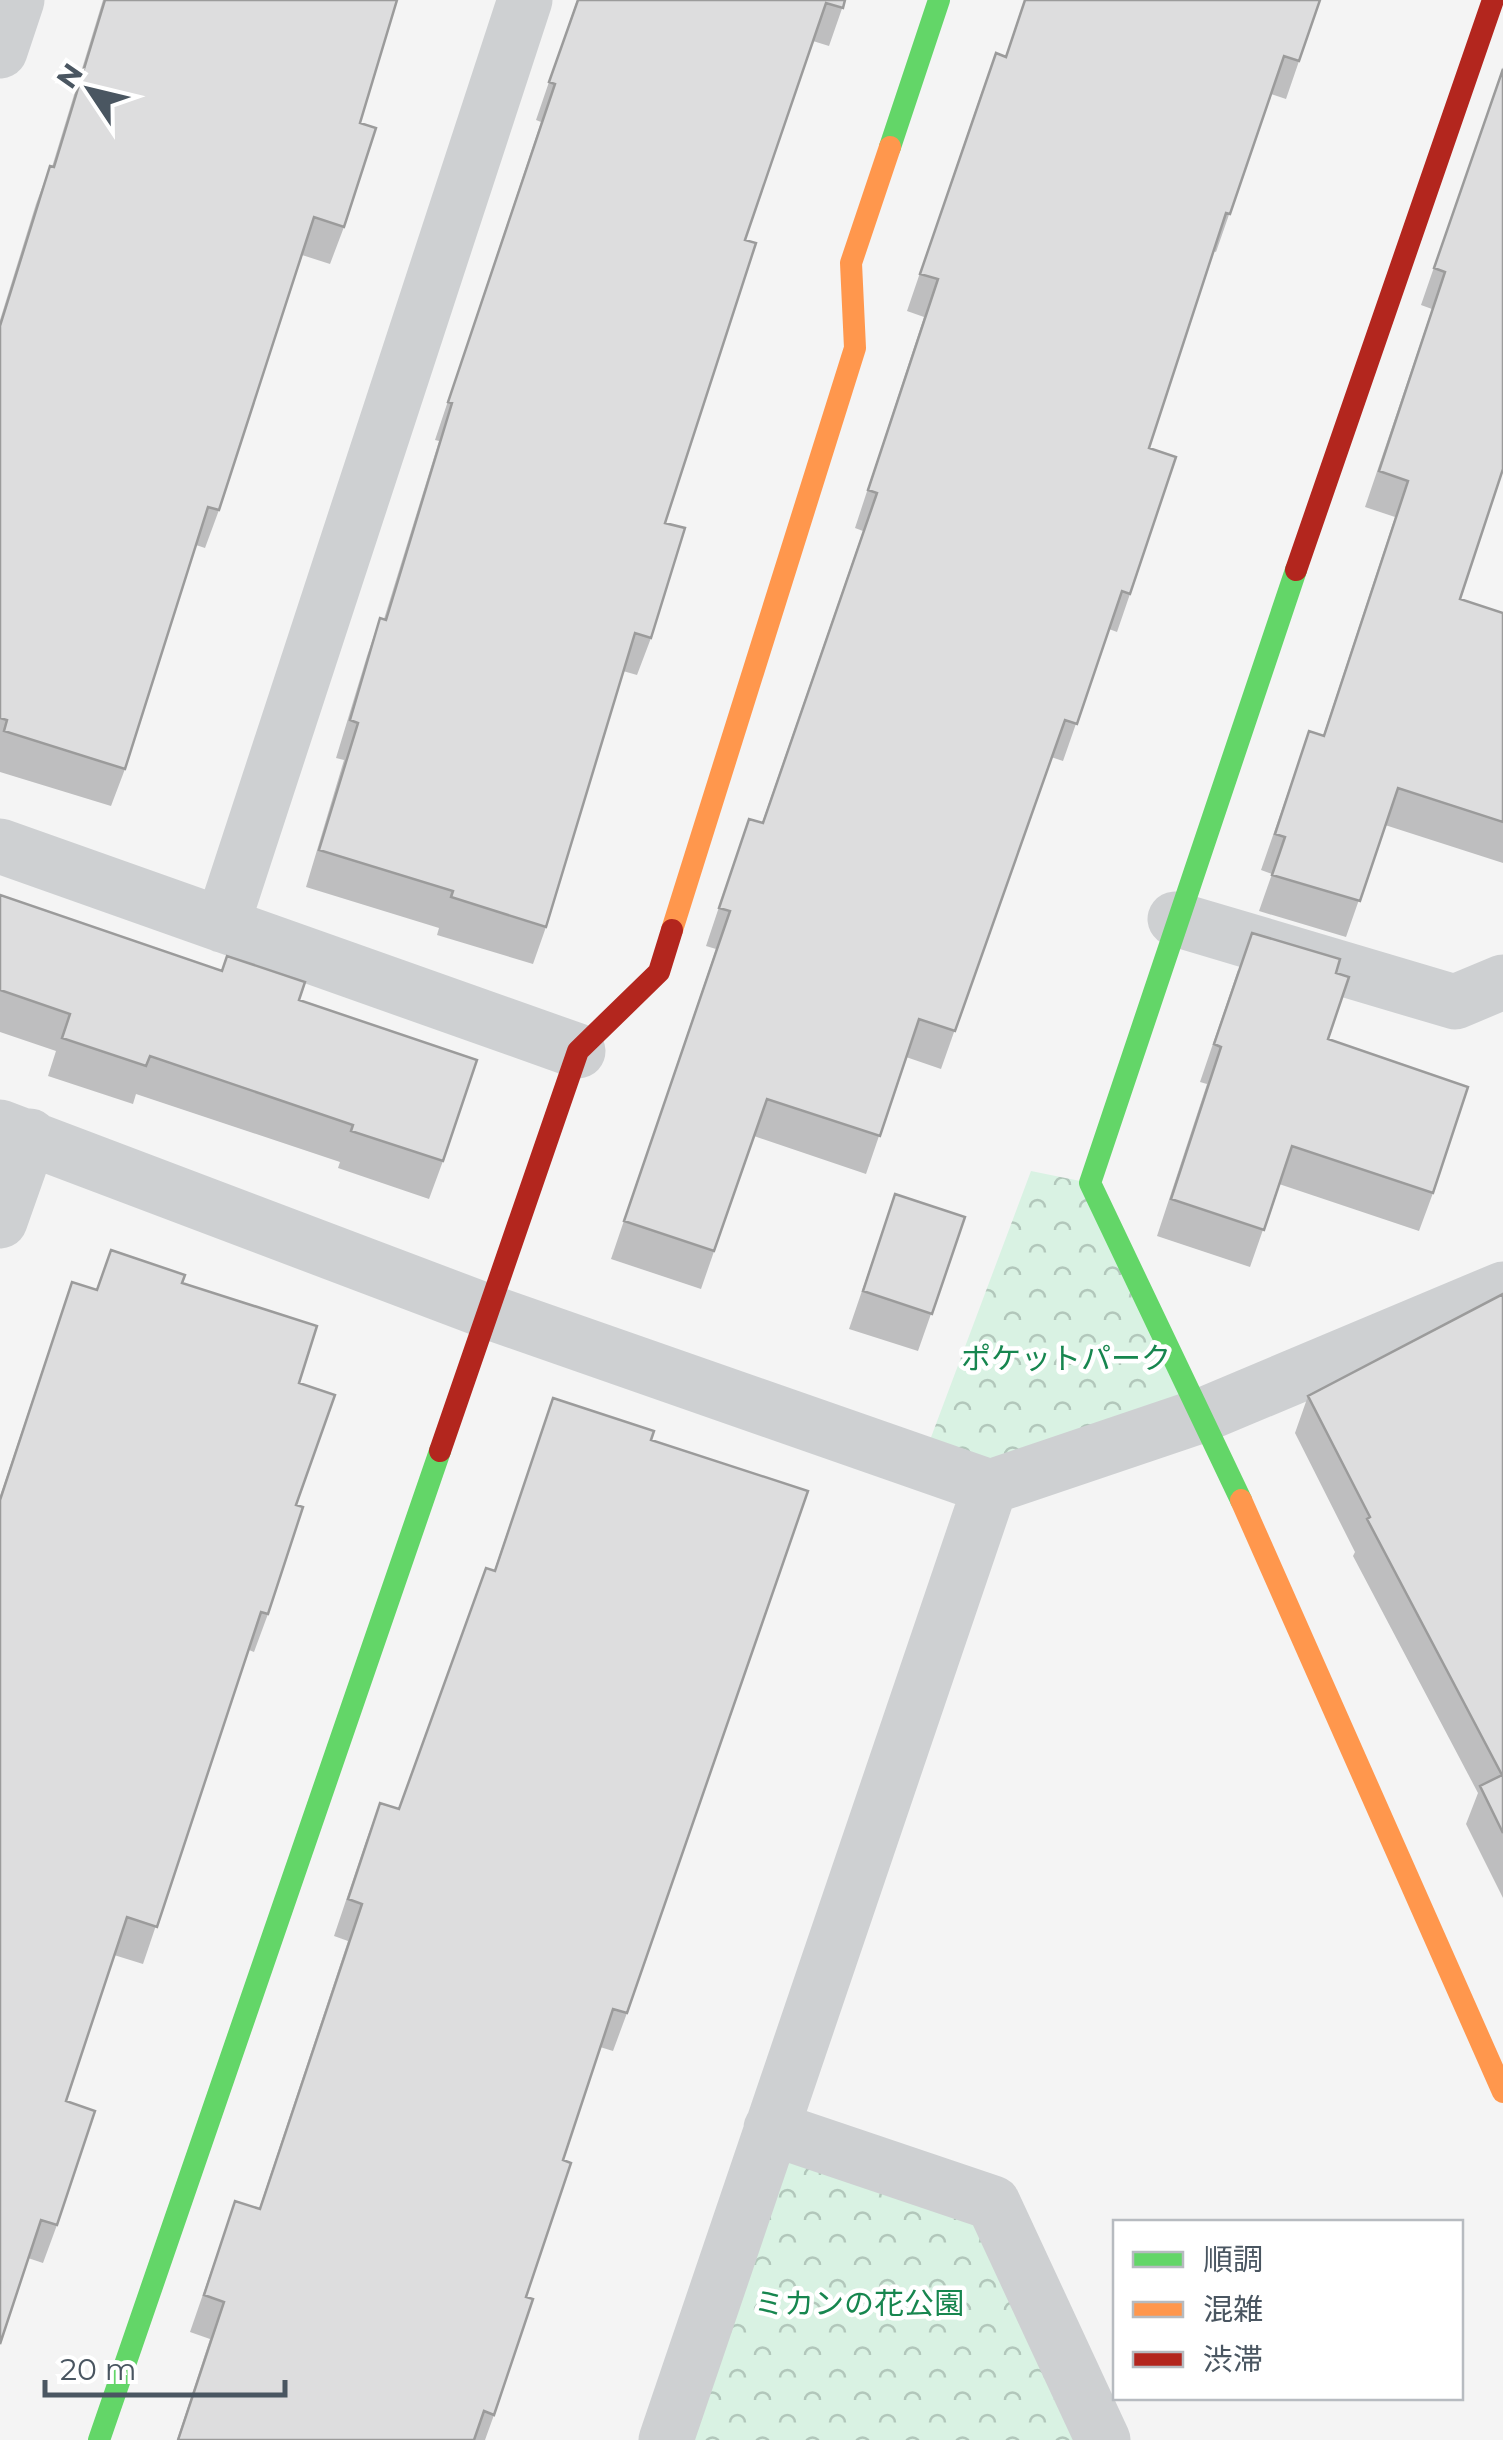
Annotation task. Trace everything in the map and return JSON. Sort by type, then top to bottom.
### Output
[{"type":"street","points":[[0,51],[17,0]]},
{"type":"street","points":[[222,926],[525,0]]},
{"type":"street","points":[[98,2440],[578,1051],[659,972],[855,348],[851,263],[939,0]]},
{"type":"street","points":[[1494,0],[1175,919],[1090,1184],[1204,1415],[1503,2092]]},
{"type":"street","points":[[0,846],[578,1051]]},
{"type":"street","points":[[1175,919],[1455,1002],[1503,982]]},
{"type":"street","points":[[0,1221],[15,1131],[489,1312],[990,1488],[1204,1415],[1503,1289]]},
{"type":"street","points":[[666,2440],[990,1488]]},
{"type":"street","points":[[771,2128],[993,2203],[1103,2440]]},
{"type":"green space","name":"ポケットパーク","points":[[1031,1171],[1090,1183],[1203,1415],[990,1487],[921,1464]]},
{"type":"green space","name":"ミカンの花公園","points":[[771,2128],[993,2203],[1103,2440],[666,2440]]},
{"type":"building","points":[[105,0],[397,0],[360,123],[376,128],[344,227],[314,217],[219,510],[208,507],[125,769],[4,731],[7,720],[0,718],[0,326]]},
{"type":"building","points":[[578,0],[845,0],[843,8],[826,3],[745,240],[756,243],[665,523],[685,528],[651,638],[635,633],[546,927],[451,897],[453,891],[319,850],[358,723],[350,720],[380,618],[386,620],[452,403],[448,402],[555,84],[549,82]]},
{"type":"building","points":[[1025,0],[1320,0],[1299,61],[1284,56],[1230,214],[1226,213],[1149,448],[1176,457],[1130,594],[1122,591],[1077,724],[1065,720],[955,1031],[919,1019],[880,1136],[767,1099],[714,1251],[624,1221],[730,911],[719,908],[749,819],[763,823],[877,493],[868,490],[938,279],[920,274],[996,53],[1006,57]]},
{"type":"building","points":[[1503,69],[1503,469],[1460,599],[1503,613],[1503,822],[1398,788],[1360,901],[1272,875],[1285,837],[1275,834],[1309,731],[1324,736],[1408,481],[1379,471],[1445,272],[1434,268]]},
{"type":"building","points":[[0,895],[222,971],[227,956],[305,982],[299,1000],[477,1060],[443,1161],[351,1131],[353,1125],[150,1056],[146,1066],[62,1038],[70,1014],[0,990]]},
{"type":"building","points":[[1252,933],[1340,959],[1336,973],[1349,977],[1328,1039],[1468,1087],[1433,1193],[1292,1146],[1264,1230],[1171,1199],[1221,1047],[1214,1044]]},
{"type":"building","points":[[895,1194],[965,1217],[932,1314],[863,1291]]},
{"type":"building","points":[[111,1250],[185,1275],[182,1283],[317,1326],[299,1383],[335,1395],[296,1505],[303,1507],[268,1614],[261,1612],[157,1927],[127,1917],[66,2101],[95,2111],[57,2225],[41,2220],[0,2344],[0,1500],[72,1282],[97,1290]]},
{"type":"building","points":[[1503,1294],[1503,1833],[1480,1786],[1502,1775],[1367,1519],[1370,1517],[1308,1396]]},
{"type":"building","points":[[553,1398],[654,1431],[651,1440],[808,1491],[627,2013],[613,2009],[563,2160],[571,2163],[526,2297],[533,2299],[494,2415],[484,2411],[474,2440],[178,2440],[224,2302],[204,2295],[235,2201],[260,2209],[362,1904],[348,1899],[380,1803],[399,1809],[486,1568],[495,1571]]},
{"type":"traffic: fast","points":[[890,147],[939,0]]},
{"type":"traffic: fast","points":[[1241,1500],[1090,1183],[1296,570]]},
{"type":"traffic: fast","points":[[99,2440],[440,1451]]},
{"type":"traffic: slow","points":[[672,930],[855,348],[851,263],[890,147]]},
{"type":"traffic: slow","points":[[1241,1500],[1503,2092]]},
{"type":"traffic: jam","points":[[1296,570],[1493,0]]},
{"type":"traffic: jam","points":[[440,1451],[578,1051],[659,972],[672,930]]}]
